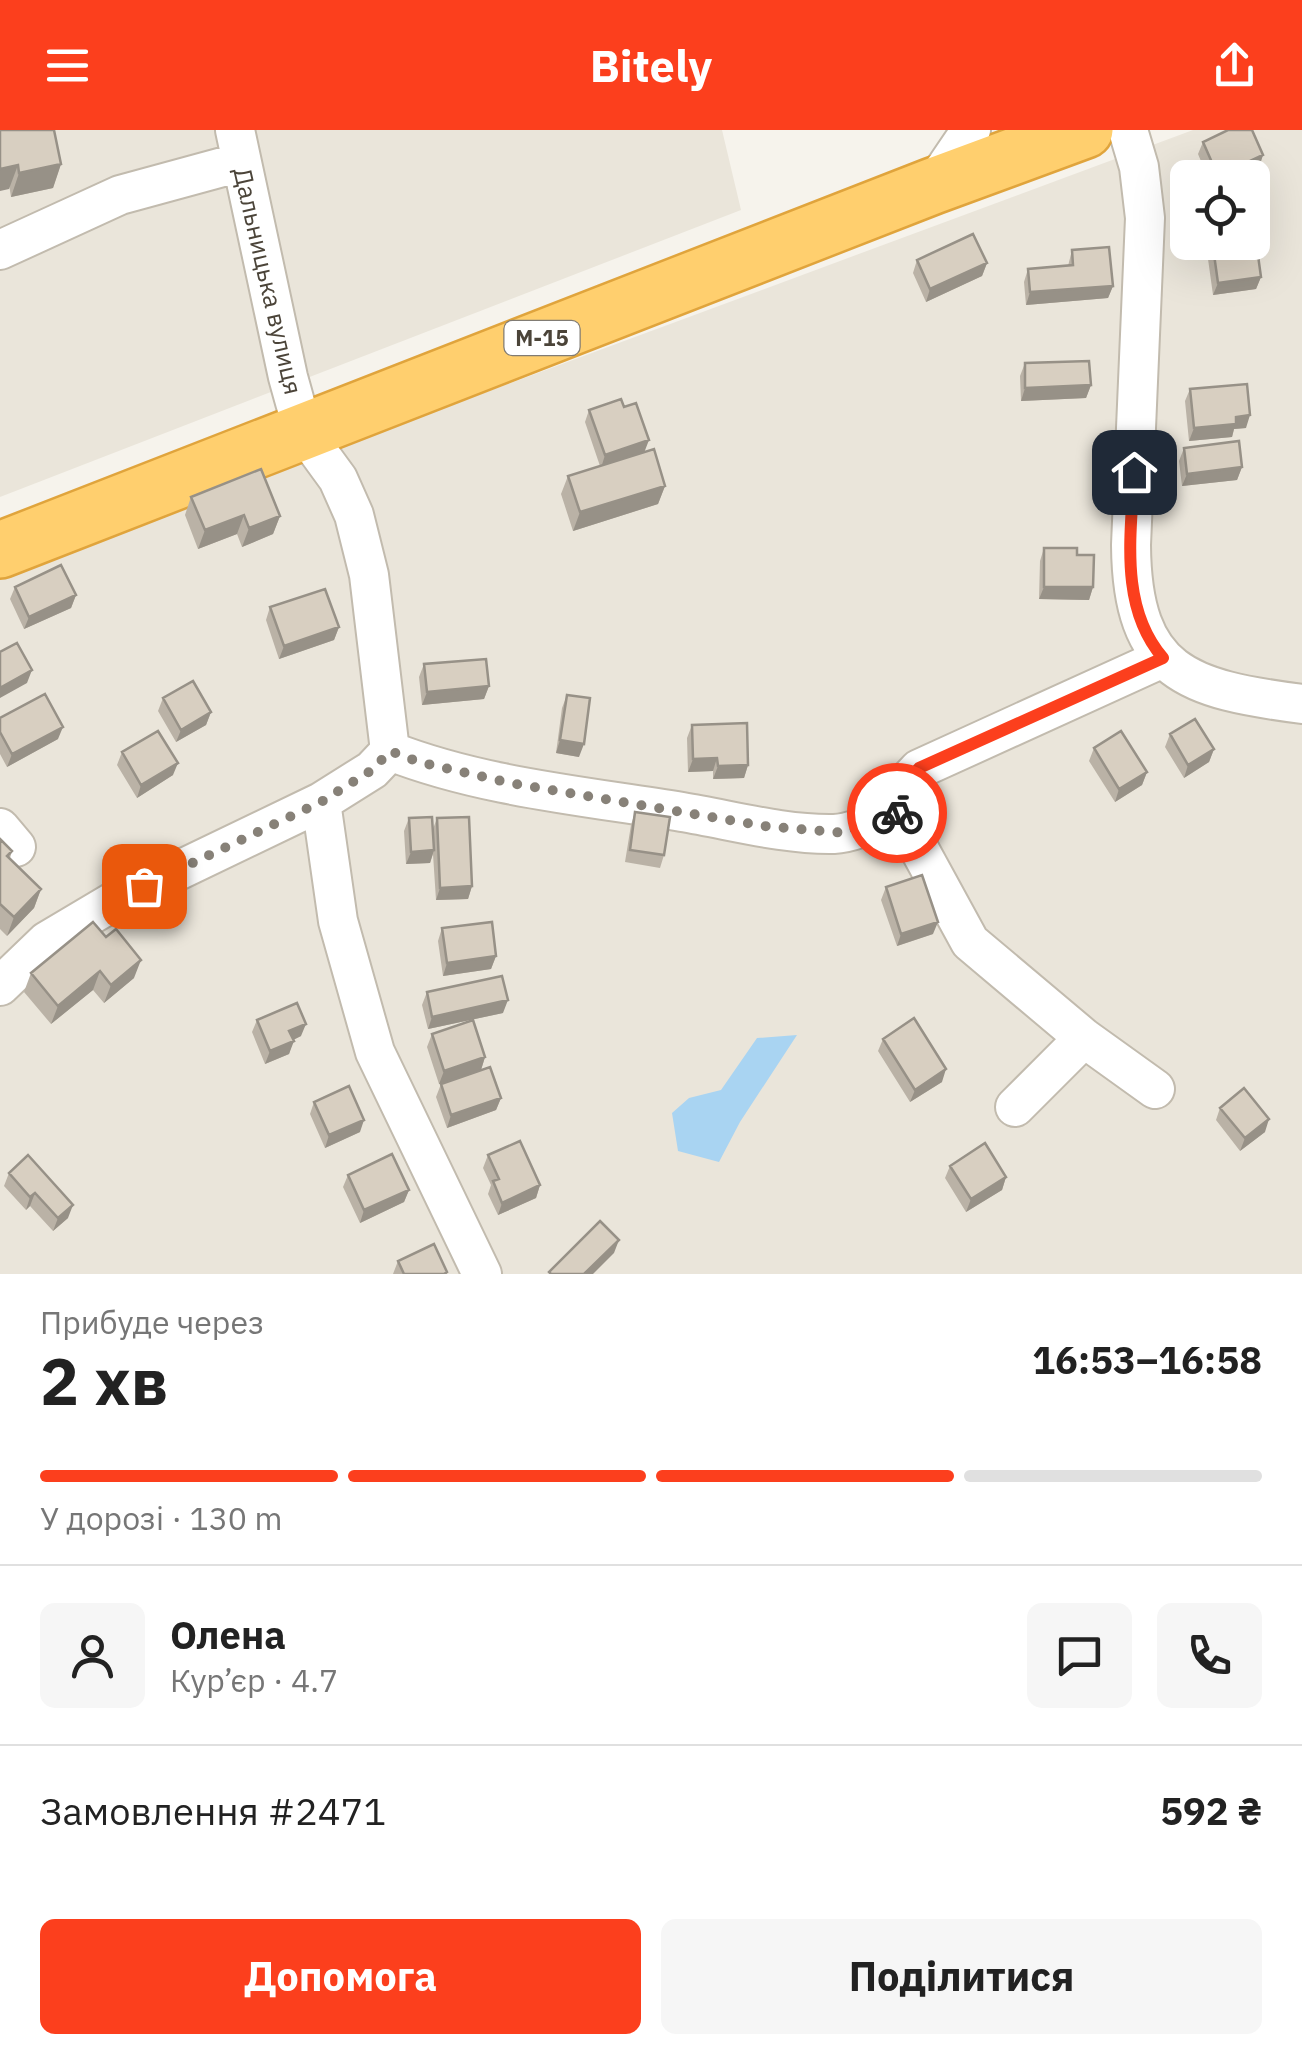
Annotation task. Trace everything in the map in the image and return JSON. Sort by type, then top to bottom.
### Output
[{"type":"highway","name":"М-15","points":[[0,550],[1086,130]]},
{"type":"street","points":[[933,186],[971,130]]},
{"type":"street","points":[[1128,130],[1140,167],[1145,218],[1131,574],[1141,622],[1150,642],[1180,672],[1217,690],[1302,704]]},
{"type":"street","points":[[0,250],[238,146]]},
{"type":"street","name":"Дальницька вулиця","points":[[238,146],[303,430],[338,479],[354,514],[369,575],[390,751]]},
{"type":"street","points":[[1155,1088],[1084,1038],[970,942],[899,812],[904,784],[919,768],[1163,658]]},
{"type":"street","points":[[0,986],[47,941],[110,902],[321,802],[372,770],[390,751],[419,762],[510,783],[780,828],[845,833],[899,812]]},
{"type":"street","points":[[321,802],[338,921],[375,1052],[482,1274]]},
{"type":"street","points":[[1015,1107],[1084,1038]]},
{"type":"shaded area","points":[[0,130],[722,130],[741,210],[0,497]]},
{"type":"shaded area","points":[[1193,130],[1302,130],[1302,1274],[0,1274],[0,576],[15,567]]},
{"type":"water","points":[[797,1035],[740,1122],[719,1162],[678,1151],[672,1113],[689,1098],[721,1090],[757,1038]]},
{"type":"building","points":[[0,130],[54,130],[61,164],[19,173],[18,165],[0,169]]},
{"type":"building","points":[[1228,130],[1252,130],[1263,155],[1252,160],[1211,160],[1203,142]]},
{"type":"building","points":[[973,234],[987,263],[930,289],[917,260]]},
{"type":"building","points":[[1109,247],[1113,286],[1030,292],[1028,269],[1073,265],[1072,250]]},
{"type":"building","points":[[1215,260],[1259,260],[1261,277],[1218,283]]},
{"type":"building","points":[[1089,361],[1091,385],[1025,388],[1025,363]]},
{"type":"building","points":[[1247,384],[1250,415],[1236,417],[1236,424],[1194,428],[1190,389]]},
{"type":"building","points":[[621,399],[624,407],[636,403],[649,440],[605,455],[589,410]]},
{"type":"building","points":[[1239,441],[1242,467],[1187,474],[1184,448]]},
{"type":"building","points":[[654,449],[665,486],[580,512],[568,476]]},
{"type":"building","points":[[261,469],[280,516],[249,528],[244,515],[205,530],[191,497]]},
{"type":"building","points":[[1044,548],[1077,548],[1077,555],[1094,555],[1093,587],[1044,587]]},
{"type":"building","points":[[61,565],[76,595],[29,617],[15,587]]},
{"type":"building","points":[[325,589],[339,627],[284,646],[270,607]]},
{"type":"building","points":[[17,643],[32,670],[0,688],[0,652]]},
{"type":"building","points":[[486,659],[489,686],[427,692],[424,664]]},
{"type":"building","points":[[193,681],[211,712],[181,730],[163,698]]},
{"type":"building","points":[[45,694],[63,727],[12,754],[0,732],[0,718]]},
{"type":"building","points":[[567,695],[590,698],[584,744],[560,740]]},
{"type":"building","points":[[1195,719],[1214,749],[1188,765],[1170,734]]},
{"type":"building","points":[[747,723],[748,765],[718,766],[717,758],[693,759],[692,725]]},
{"type":"building","points":[[158,731],[178,763],[141,785],[122,752]]},
{"type":"building","points":[[1121,731],[1147,772],[1119,789],[1094,748]]},
{"type":"building","points":[[635,812],[670,817],[664,855],[630,850]]},
{"type":"building","points":[[432,817],[434,850],[411,852],[409,818]]},
{"type":"building","points":[[469,817],[472,886],[440,888],[437,818]]},
{"type":"building","points":[[0,839],[12,851],[7,856],[41,889],[14,917],[0,904]]},
{"type":"building","points":[[922,875],[938,922],[901,934],[886,887]]},
{"type":"building","points":[[93,922],[106,937],[116,929],[141,960],[111,985],[100,971],[58,1006],[31,973]]},
{"type":"building","points":[[492,922],[496,956],[447,963],[442,928]]},
{"type":"building","points":[[502,976],[508,1000],[432,1017],[427,992]]},
{"type":"building","points":[[297,1003],[306,1024],[289,1031],[294,1041],[270,1051],[257,1020]]},
{"type":"building","points":[[914,1018],[946,1069],[915,1090],[883,1039]]},
{"type":"building","points":[[473,1020],[485,1057],[444,1071],[432,1034]]},
{"type":"building","points":[[490,1067],[501,1098],[451,1115],[441,1084]]},
{"type":"building","points":[[349,1086],[364,1120],[329,1135],[314,1102]]},
{"type":"building","points":[[1244,1088],[1269,1119],[1245,1138],[1220,1108]]},
{"type":"building","points":[[520,1141],[540,1185],[502,1203],[493,1181],[499,1179],[488,1155]]},
{"type":"building","points":[[985,1143],[1006,1177],[971,1199],[950,1166]]},
{"type":"building","points":[[392,1154],[409,1190],[364,1210],[348,1175]]},
{"type":"building","points":[[28,1155],[73,1205],[58,1218],[35,1193],[30,1197],[9,1173]]},
{"type":"building","points":[[600,1221],[619,1240],[584,1274],[551,1274],[549,1272]]},
{"type":"building","points":[[434,1244],[447,1272],[404,1274],[398,1261]]},
{"type":"way so far","points":[[144,886],[321,802],[372,770],[390,751],[419,762],[510,783],[764,826],[845,833],[897,813]]},
{"type":"route","points":[[897,813],[904,784],[919,768],[1163,658],[1150,642],[1135,600],[1131,574],[1134,472]]}]
